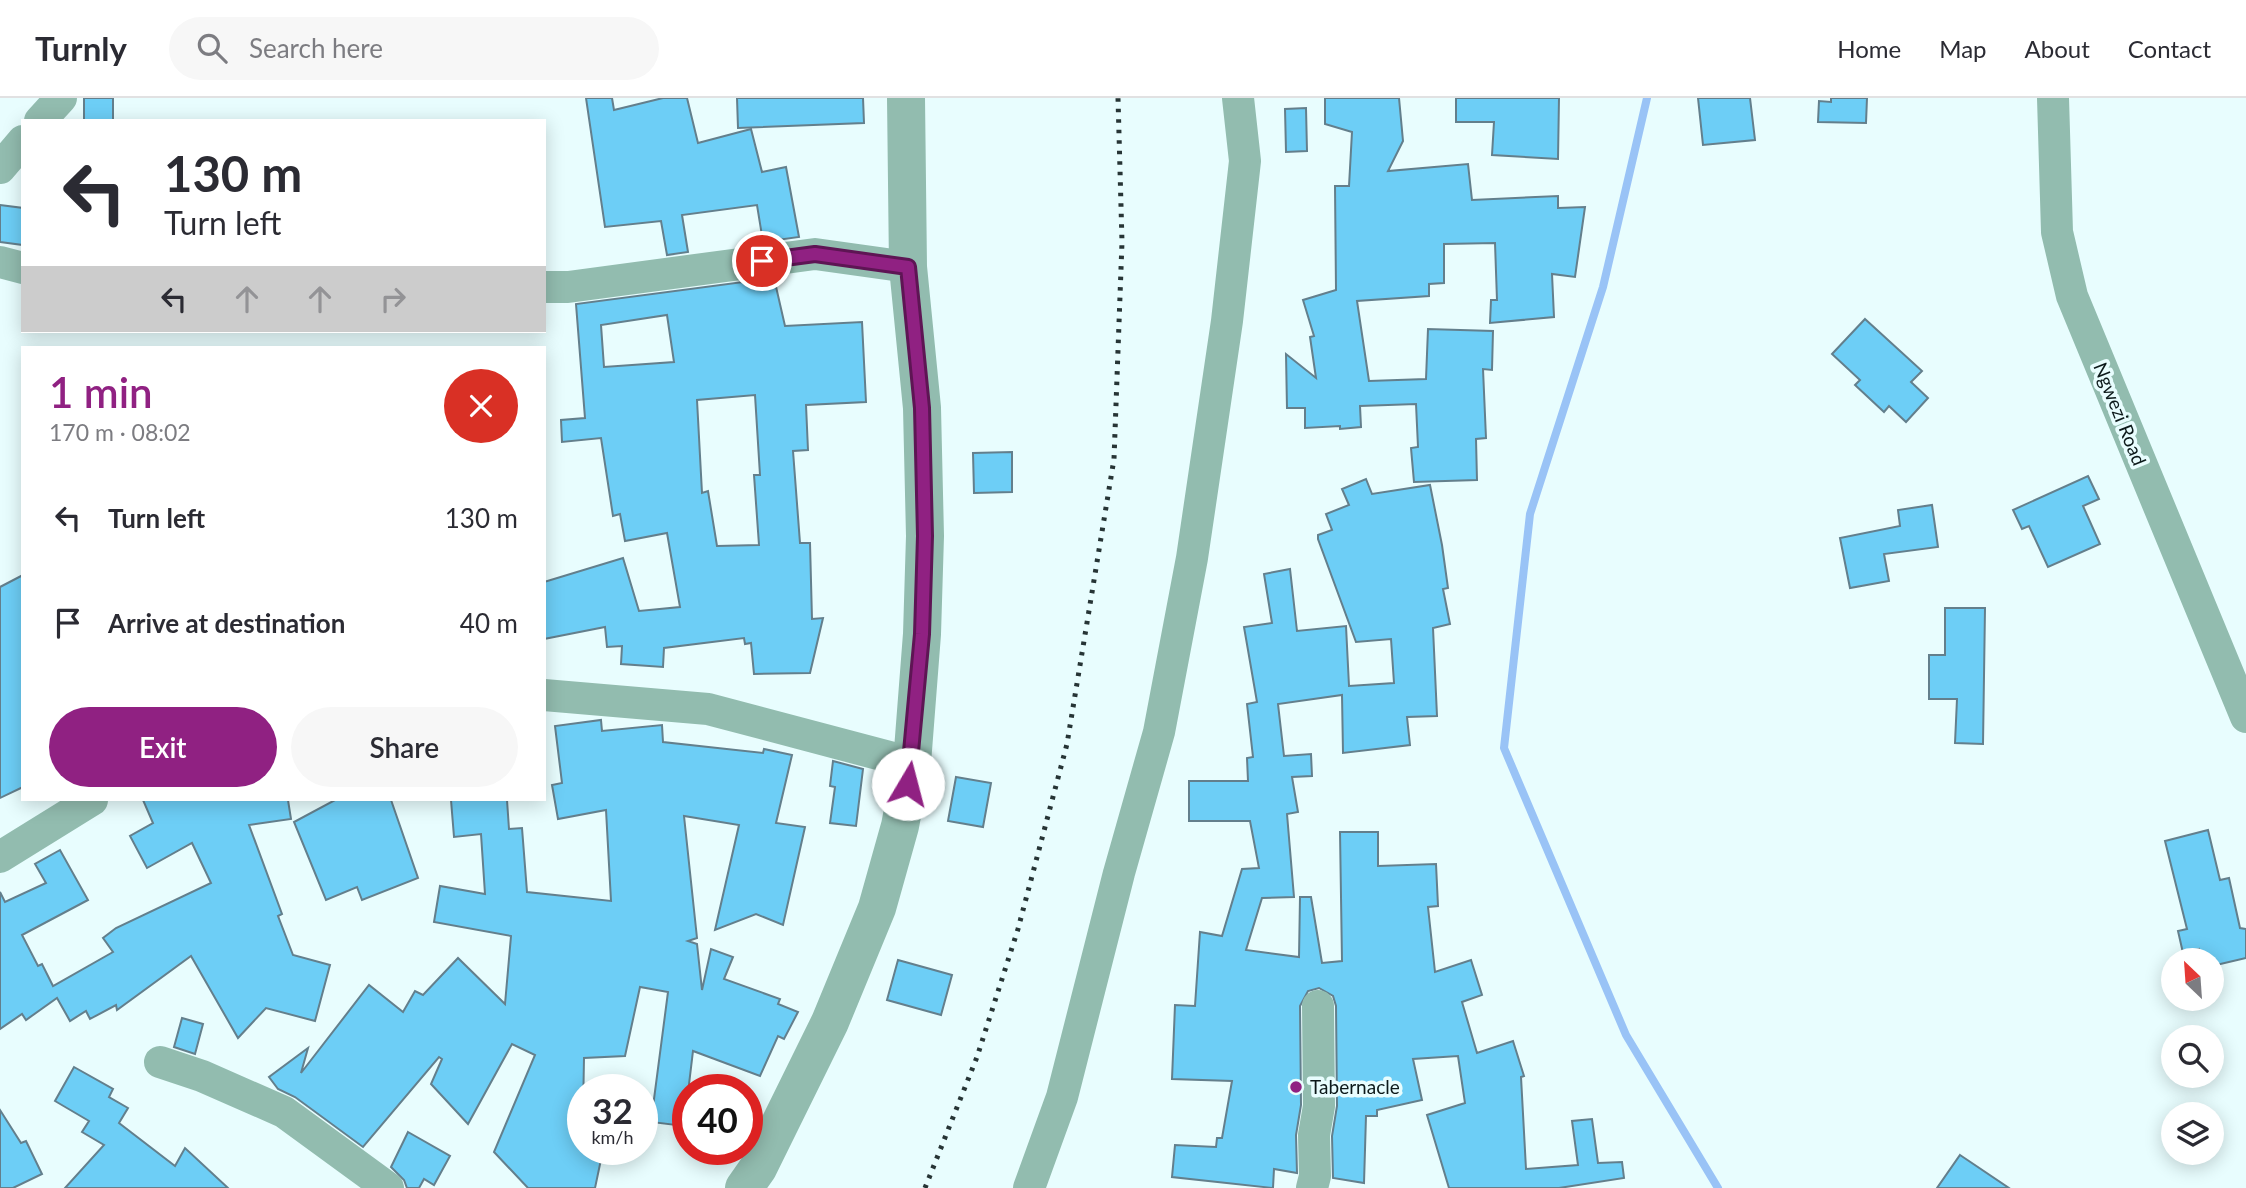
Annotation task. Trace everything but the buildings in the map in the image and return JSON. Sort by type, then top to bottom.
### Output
[{"type":"street","points":[[42,119],[61,98]]},
{"type":"street","points":[[744,1188],[758,1168],[830,1022],[877,908],[900,827],[912,763],[922,634],[925,536],[922,408],[908,267],[906,98]]},
{"type":"street","points":[[1029,1188],[1062,1097],[1119,873],[1159,732],[1192,558],[1227,321],[1245,161],[1238,98]]},
{"type":"street","name":"Ngwezi Road","points":[[2053,98],[2057,232],[2072,296],[2246,717]]},
{"type":"street","points":[[0,168],[21,143]]},
{"type":"street","points":[[546,287],[568,287],[815,254],[908,267]]},
{"type":"street","points":[[0,262],[21,267]]},
{"type":"street","points":[[546,695],[708,709],[912,763]]},
{"type":"street","points":[[0,857],[90,801]]},
{"type":"street","points":[[1312,1188],[1315,1177],[1314,1135],[1318,1106],[1318,1006]]},
{"type":"street","points":[[160,1062],[202,1076],[284,1112],[388,1188]]},
{"type":"waterway","points":[[1647,98],[1603,287],[1530,514],[1504,748],[1626,1035],[1718,1188]]},
{"type":"railway","points":[[925,1188],[977,1057],[1018,929],[1067,744],[1114,459],[1122,242],[1118,98]]},
{"type":"place","name":"Tabernacle","points":[[1296,1087]]},
{"type":"route","points":[[762,261],[815,254],[908,267],[922,408],[925,536],[922,634],[908,784]]}]
